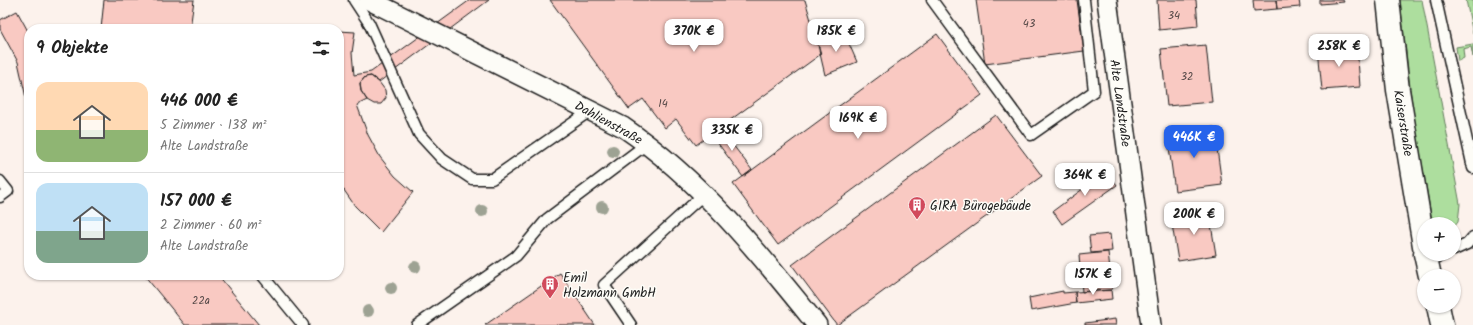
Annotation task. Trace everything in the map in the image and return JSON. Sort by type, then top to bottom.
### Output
[{"type":"main road","name":"Kaiserstraße","points":[[1388,0],[1398,90],[1422,217]]},
{"type":"main road","points":[[1439,313],[1442,325]]},
{"type":"street","name":"Dahlienstraße","points":[[369,0],[624,127],[648,143],[707,197],[789,290],[817,325]]},
{"type":"street","name":"Alte Landstraße","points":[[1107,0],[1151,325]]},
{"type":"lane","points":[[354,0],[369,23],[419,134],[442,159],[472,179],[492,179],[590,111]]},
{"type":"lane","points":[[932,0],[1031,135],[1094,91],[1084,0]]},
{"type":"lane","points":[[1436,0],[1473,168]]},
{"type":"lane","points":[[418,325],[516,256],[547,219],[648,143]]},
{"type":"lane","points":[[0,181],[8,191],[0,197]]},
{"type":"lane","points":[[631,325],[604,285],[707,197]]},
{"type":"lane","points":[[1461,247],[1467,244],[1473,237]]},
{"type":"lane","points":[[266,280],[303,325]]},
{"type":"green space","points":[[1400,0],[1422,0],[1460,204],[1459,217],[1431,217],[1413,113]]},
{"type":"green space","points":[[1466,0],[1473,0],[1473,34]]},
{"type":"green space","points":[[1473,44],[1473,57],[1471,47],[1463,49],[1464,58],[1458,61],[1456,47]]},
{"type":"building","points":[[104,0],[194,0],[191,24],[102,24]]},
{"type":"building","points":[[470,0],[489,0],[379,82],[371,76],[365,77],[360,83],[361,91],[367,100],[357,105],[368,135],[380,157],[395,176],[413,192],[381,232],[355,206],[344,190],[344,31],[355,32],[352,53],[354,75],[371,72]]},
{"type":"building","points":[[550,0],[805,0],[821,54],[696,145],[676,119],[665,128],[643,99],[629,109]]},
{"type":"building","points":[[976,0],[1077,0],[1084,51],[985,64]]},
{"type":"building","points":[[1157,0],[1196,0],[1198,26],[1159,30]]},
{"type":"building","points":[[1253,0],[1276,0],[1277,9],[1254,11]]},
{"type":"building","points":[[1276,0],[1299,0],[1300,7],[1277,9]]},
{"type":"building","points":[[1320,0],[1343,0],[1344,2],[1320,4]]},
{"type":"building","points":[[17,11],[24,24],[24,89],[18,62],[0,29],[0,20]]},
{"type":"building","points":[[843,30],[857,62],[825,75],[817,41]]},
{"type":"building","points":[[937,34],[982,95],[778,245],[733,184]]},
{"type":"building","points":[[1206,45],[1212,102],[1167,106],[1161,49]]},
{"type":"building","points":[[1357,45],[1360,87],[1322,90],[1318,49]]},
{"type":"building","points":[[371,76],[379,82],[385,90],[386,98],[381,104],[374,104],[367,100],[361,91],[360,83],[365,77]]},
{"type":"building","name":"GIRA Bürogebäude","points":[[996,115],[1042,176],[837,325],[792,265]]},
{"type":"building","points":[[1214,127],[1222,185],[1175,191],[1167,133]]},
{"type":"building","points":[[720,128],[752,170],[743,177],[711,134]]},
{"type":"building","points":[[1107,171],[1117,185],[1062,224],[1053,211]]},
{"type":"building","points":[[1209,212],[1216,255],[1178,261],[1171,218]]},
{"type":"building","points":[[1110,234],[1112,251],[1091,253],[1089,236]]},
{"type":"building","points":[[1108,252],[1112,290],[1082,292],[1079,255]]},
{"type":"building","name":"Emil Holzmann GmbH","points":[[560,273],[595,325],[485,325]]},
{"type":"building","points":[[148,280],[222,280],[259,325],[185,325]]},
{"type":"building","points":[[1111,290],[1112,299],[1076,303],[1075,292]]},
{"type":"building","points":[[1063,291],[1063,293],[1075,292],[1076,303],[1031,311],[1029,298]]},
{"type":"building","points":[[1115,319],[1116,325],[1085,325],[1085,323]]},
{"type":"place","name":"GIRA Bürogebäude","points":[[917,220]]},
{"type":"place","name":"Emil Holzmann GmbH","points":[[550,299]]}]
